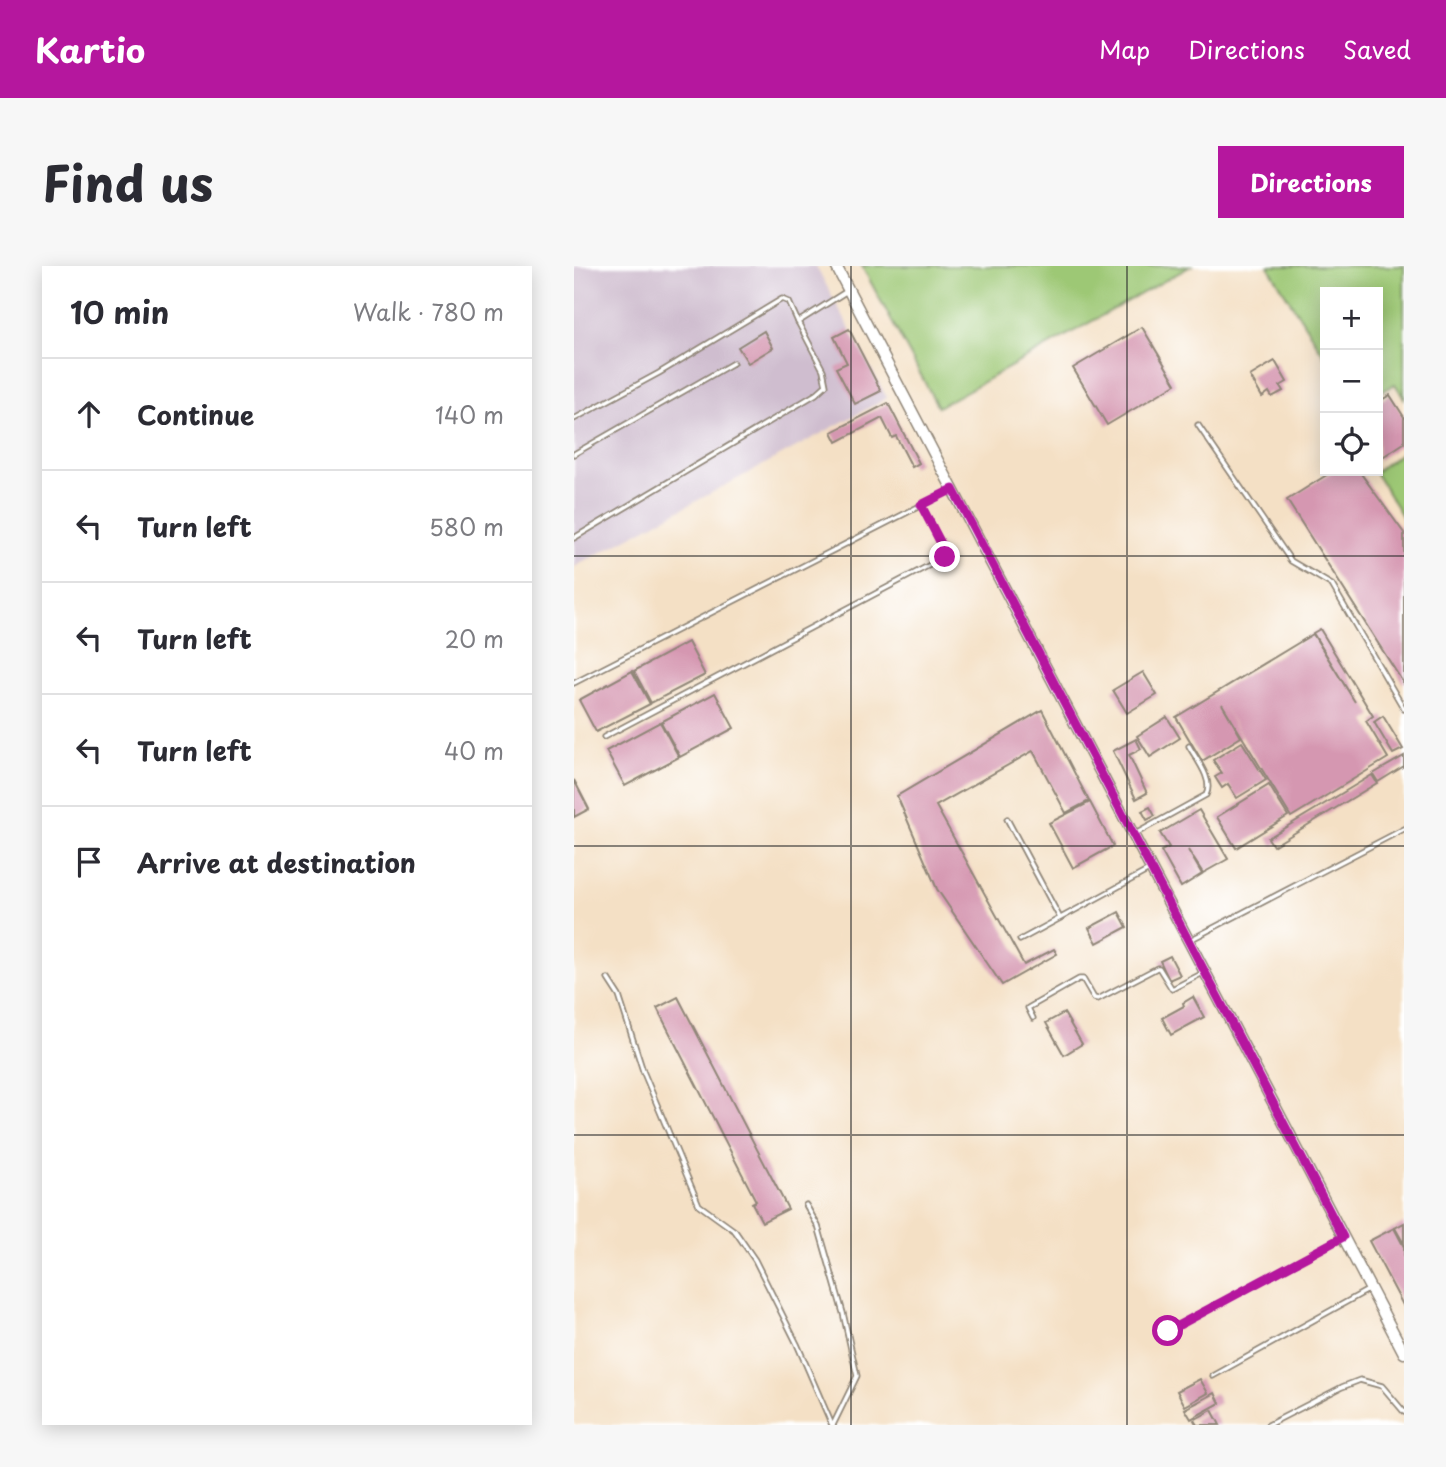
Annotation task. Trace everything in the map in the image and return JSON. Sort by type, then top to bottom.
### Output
[{"type":"street","points":[[836,266],[1404,1353]]},
{"type":"lane","points":[[798,322],[849,289]]},
{"type":"lane","points":[[574,419],[659,373],[782,299],[789,302],[823,370],[826,385],[816,394],[574,538]]},
{"type":"lane","points":[[574,454],[733,363]]},
{"type":"lane","points":[[1198,425],[1292,561],[1332,585],[1404,709]]},
{"type":"lane","points":[[574,683],[953,489]]},
{"type":"lane","points":[[604,737],[945,557],[946,553],[921,505]]},
{"type":"lane","points":[[1133,835],[1206,794],[1209,789],[1208,780],[1189,746]]},
{"type":"lane","points":[[1007,819],[1060,918]]},
{"type":"lane","points":[[1188,941],[1404,829]]},
{"type":"lane","points":[[1020,940],[1151,869]]},
{"type":"lane","points":[[1033,1018],[1028,1008],[1079,979],[1083,979],[1094,998],[1098,999],[1157,968],[1172,989],[1205,972]]},
{"type":"lane","points":[[608,979],[619,996],[643,1071],[699,1205],[735,1231],[755,1260],[833,1425]]},
{"type":"lane","points":[[806,1205],[818,1226],[857,1376],[833,1425]]},
{"type":"lane","points":[[1168,1331],[1343,1237]]},
{"type":"lane","points":[[1213,1376],[1370,1289]]},
{"type":"lane","points":[[1268,1425],[1360,1380],[1382,1386],[1404,1412]]},
{"type":"shaded area","points":[[574,266],[816,266],[887,398],[574,567]]},
{"type":"green space","points":[[862,266],[1191,266],[938,407]]},
{"type":"green space","points":[[1268,266],[1404,266],[1404,398],[1395,384],[1383,391],[1383,287],[1320,287],[1320,349]]},
{"type":"green space","points":[[1404,451],[1404,519],[1377,476],[1383,476],[1383,466]]},
{"type":"building","points":[[1142,327],[1176,384],[1107,425],[1073,368]]},
{"type":"building","points":[[849,329],[881,391],[855,404],[836,368],[847,363],[834,337]]},
{"type":"building","points":[[764,331],[773,348],[748,363],[738,347]]},
{"type":"building","points":[[1275,361],[1287,382],[1280,386],[1283,391],[1272,397],[1269,392],[1262,397],[1250,376]]},
{"type":"building","points":[[1390,395],[1404,417],[1404,443],[1383,457],[1383,413],[1383,399]]},
{"type":"building","points":[[888,403],[919,463],[912,467],[896,436],[892,438],[882,418],[837,442],[832,432]]},
{"type":"building","points":[[1325,476],[1363,476],[1404,533],[1404,684],[1287,500]]},
{"type":"building","points":[[1320,629],[1373,716],[1366,721],[1388,758],[1291,817],[1222,704],[1241,737],[1202,761],[1176,717],[1313,634],[1355,702],[1313,633]]},
{"type":"building","points":[[688,642],[705,675],[651,703],[634,671]]},
{"type":"building","points":[[632,671],[650,704],[596,732],[579,700]]},
{"type":"building","points":[[1143,672],[1157,695],[1127,713],[1113,690]]},
{"type":"building","points":[[715,693],[734,728],[680,757],[661,722]]},
{"type":"building","points":[[1042,710],[1089,801],[1066,813],[1033,751],[936,806],[1024,965],[1054,949],[1057,954],[1002,985],[937,889],[897,796]]},
{"type":"building","points":[[1383,716],[1403,749],[1393,754],[1374,722]]},
{"type":"building","points":[[1167,717],[1180,738],[1150,757],[1137,736]]},
{"type":"building","points":[[660,722],[679,757],[625,786],[606,751]]},
{"type":"building","points":[[1136,739],[1141,749],[1129,755],[1147,793],[1136,799],[1113,751]]},
{"type":"building","points":[[1242,742],[1266,780],[1237,798],[1228,784],[1222,788],[1215,777],[1222,773],[1213,760]]},
{"type":"building","points":[[1404,756],[1404,766],[1378,782],[1373,774]]},
{"type":"building","points":[[1372,775],[1377,783],[1273,846],[1268,838]]},
{"type":"building","points":[[574,780],[589,809],[574,817]]},
{"type":"building","points":[[1269,785],[1288,816],[1236,848],[1217,817]]},
{"type":"building","points":[[1090,802],[1113,846],[1073,868],[1049,823]]},
{"type":"building","points":[[1150,807],[1155,816],[1147,820],[1142,811]]},
{"type":"building","points":[[1199,810],[1228,859],[1203,873],[1188,850],[1202,874],[1181,887],[1161,851],[1169,847],[1160,833]]},
{"type":"building","points":[[1119,912],[1127,927],[1097,943],[1089,928]]},
{"type":"building","points":[[1170,956],[1180,975],[1169,980],[1160,961]]},
{"type":"building","points":[[678,997],[788,1209],[762,1222],[752,1203],[756,1201],[657,1008]]},
{"type":"building","points":[[1193,997],[1204,1017],[1171,1035],[1162,1018],[1184,1006],[1183,1003]]},
{"type":"building","points":[[1064,1013],[1082,1044],[1064,1055],[1046,1023]]},
{"type":"building","points":[[1404,1223],[1404,1244],[1395,1228]]},
{"type":"building","points":[[1394,1228],[1404,1247],[1404,1307],[1369,1241]]},
{"type":"building","points":[[1200,1379],[1208,1393],[1185,1406],[1177,1391]]},
{"type":"building","points":[[1215,1393],[1220,1403],[1191,1419],[1185,1409]]},
{"type":"building","points":[[1212,1410],[1220,1425],[1197,1425],[1194,1420]]},
{"type":"route","points":[[945,557],[946,553],[921,505],[953,489],[1343,1237],[1168,1331]]}]
